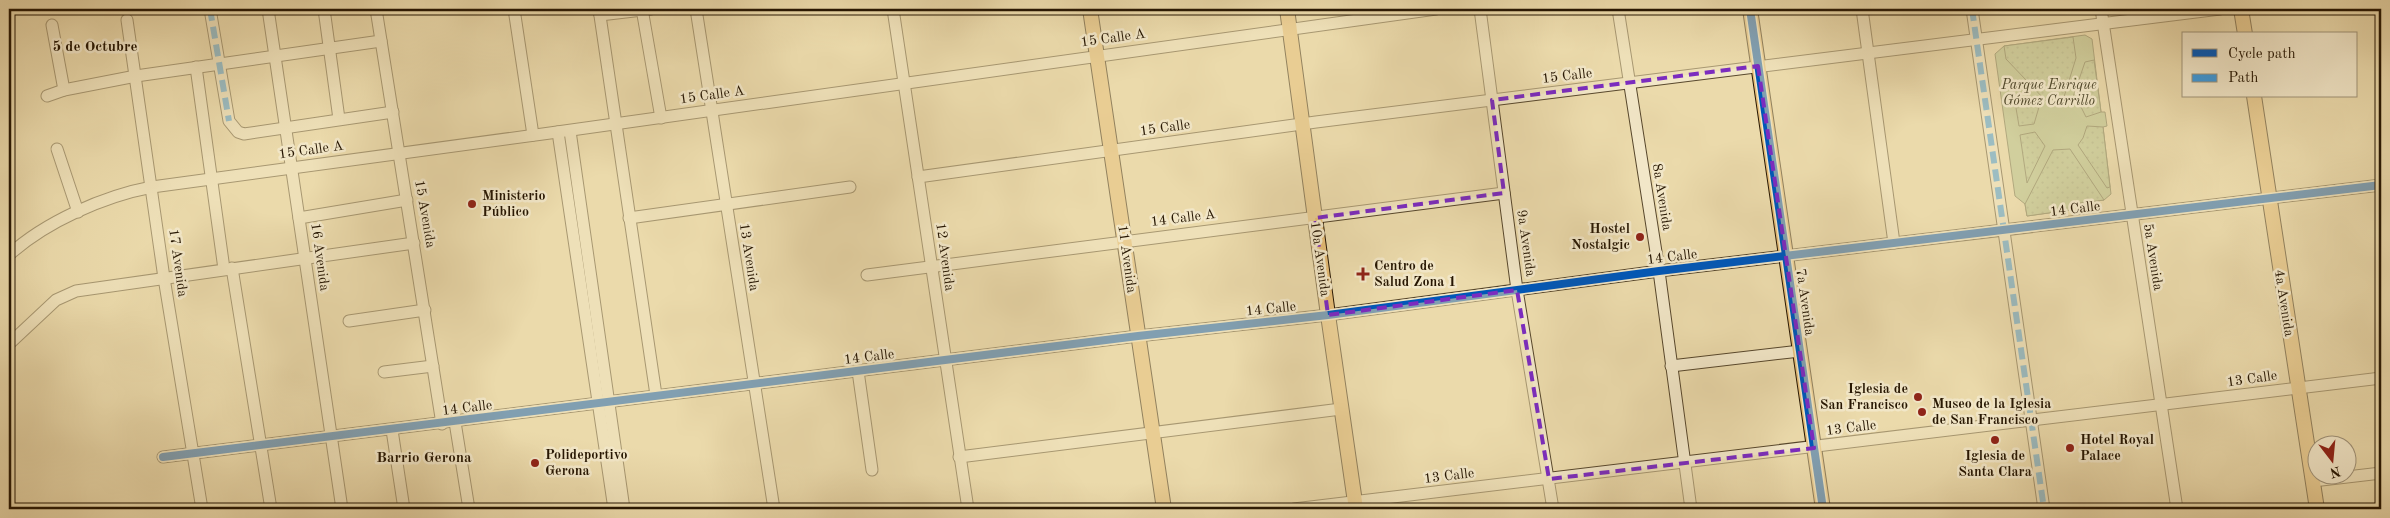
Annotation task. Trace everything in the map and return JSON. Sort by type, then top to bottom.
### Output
[{"type":"main road","name":"11 Avenida","points":[[1090,9],[1164,509]]},
{"type":"main road","name":"10a Avenida","points":[[1287,9],[1356,506]]},
{"type":"main road","name":"7a Avenida","points":[[1750,9],[1823,509]]},
{"type":"main road","points":[[2241,9],[2244,32]]},
{"type":"main road","name":"4a Avenida","points":[[2254,98],[2268,199],[2308,452]]},
{"type":"main road","name":"4a Avenida","points":[[2314,486],[2317,509]]},
{"type":"street","points":[[210,9],[229,121],[238,132],[244,134],[393,112]]},
{"type":"street","name":"16 Avenida","points":[[268,9],[342,509]]},
{"type":"street","points":[[324,9],[339,119]]},
{"type":"street","name":"15 Avenida","points":[[376,9],[442,424]]},
{"type":"street","points":[[514,9],[534,135]]},
{"type":"street","points":[[656,395],[599,12],[645,9],[660,118]]},
{"type":"street","name":"13 Avenida","points":[[696,9],[774,509]]},
{"type":"street","name":"12 Avenida","points":[[892,9],[968,509]]},
{"type":"street","name":"15 Calle A","points":[[9,255],[35,233],[78,212],[129,191],[152,187],[1436,9]]},
{"type":"street","name":"9a Avenida","points":[[1480,9],[1517,290],[1553,509]]},
{"type":"street","name":"8a Avenida","points":[[1618,9],[1659,271],[1691,509]]},
{"type":"street","points":[[1862,9],[1894,243]]},
{"type":"street","points":[[1972,9],[2044,509]]},
{"type":"street","name":"5a Avenida","points":[[2101,9],[2177,509]]},
{"type":"street","name":"15 Calle","points":[[918,177],[1302,124],[2220,9]]},
{"type":"street","name":"17 Avenida","points":[[127,20],[164,278],[202,509]]},
{"type":"street","points":[[52,25],[64,90]]},
{"type":"street","points":[[47,96],[64,90],[136,76],[381,41]]},
{"type":"street","points":[[196,67],[212,178],[271,509]]},
{"type":"street","points":[[564,131],[604,403],[624,509]]},
{"type":"street","points":[[57,149],[78,212]]},
{"type":"street","name":"14 Calle","points":[[163,457],[442,424],[656,395],[1138,336],[1328,315],[1659,271],[2381,185]]},
{"type":"street","points":[[629,218],[850,187]]},
{"type":"street","name":"14 Calle A","points":[[866,275],[1124,240],[1315,218],[1504,193]]},
{"type":"street","points":[[299,218],[407,200]]},
{"type":"street","points":[[9,344],[56,300],[76,291],[414,243]]},
{"type":"street","points":[[349,321],[425,310]]},
{"type":"street","points":[[1672,366],[1800,351]]},
{"type":"street","points":[[384,372],[433,366]]},
{"type":"street","points":[[858,371],[872,470]]},
{"type":"street","name":"13 Calle","points":[[1294,509],[1356,506],[1549,479],[2031,422],[2381,378]]},
{"type":"street","points":[[604,403],[614,509]]},
{"type":"street","points":[[959,457],[1341,408]]},
{"type":"street","points":[[455,422],[469,509]]},
{"type":"street","points":[[392,430],[404,509]]},
{"type":"street","points":[[2358,476],[2381,473]]},
{"type":"highlighted area","points":[[1758,66],[1814,448],[1549,479],[1517,290],[1328,315],[1315,218],[1504,193],[1492,100]]},
{"type":"green space","name":"Parque Enrique Gómez Carrillo","points":[[2085,35],[2092,39],[2101,112],[2105,112],[2107,126],[2103,127],[2111,194],[2104,200],[2073,204],[2070,210],[2027,216],[2025,204],[2015,196],[1995,54],[2004,46]]},
{"type":"green space","points":[[2073,37],[2076,58],[2064,97],[2046,101],[2006,59],[2004,46]]},
{"type":"green space","points":[[2094,60],[2101,112],[2086,117],[2080,105],[2072,100],[2085,62]]},
{"type":"green space","points":[[2011,78],[2039,107],[2034,124],[2019,126]]},
{"type":"green space","points":[[2087,126],[2103,127],[2110,187],[2107,188],[2078,145],[2083,138]]},
{"type":"green space","points":[[2035,132],[2045,146],[2027,183],[2020,135]]},
{"type":"green space","points":[[2070,149],[2104,200],[2073,204],[2070,210],[2027,216],[2025,204],[2053,150]]},
{"type":"marked path","points":[[210,9],[229,121]]},
{"type":"marked path","points":[[1972,9],[2044,509]]},
{"type":"cycle path","points":[[1750,9],[1823,509]]},
{"type":"cycle path","points":[[163,457],[1138,336],[1328,315],[1659,271],[2381,185]]},
{"type":"place","name":"Ministerio Público","points":[[472,204]]},
{"type":"place","name":"Hostel Nostalgic","points":[[1640,237]]},
{"type":"place","name":"Centro de Salud Zona 1","points":[[1363,274]]},
{"type":"place","name":"Iglesia de San Francisco","points":[[1918,397]]},
{"type":"place","name":"Museo de la Iglesia de San Francisco","points":[[1922,412]]},
{"type":"place","name":"Iglesia de Santa Clara","points":[[1995,440]]},
{"type":"place","name":"Hotel Royal Palace","points":[[2070,448]]},
{"type":"place","name":"Polideportivo Gerona","points":[[535,463]]},
{"type":"district","name":"5 de Octubre","points":[[95,47]]},
{"type":"district","name":"Barrio Gerona","points":[[424,458]]}]
